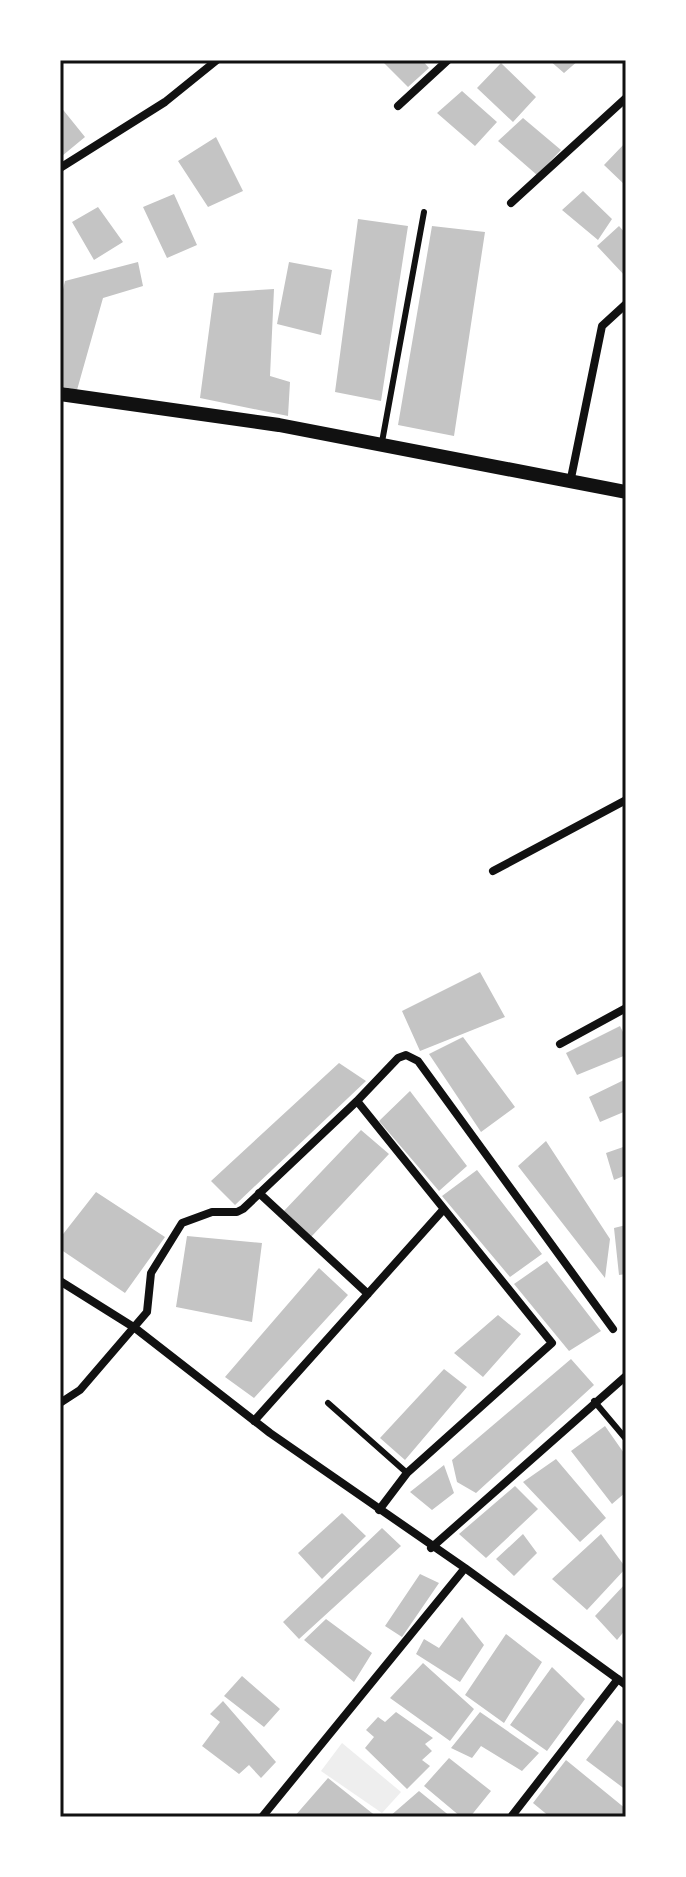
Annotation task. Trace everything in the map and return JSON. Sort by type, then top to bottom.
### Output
[{"type":"street","points":[[60,168],[165,102],[217,60]]},
{"type":"street","points":[[398,106],[448,60]]},
{"type":"street","points":[[511,203],[626,98]]},
{"type":"street","points":[[570,483],[602,326],[626,304]]},
{"type":"street","points":[[60,394],[279,425],[626,492]]},
{"type":"street","points":[[493,871],[626,800]]},
{"type":"street","points":[[560,1044],[626,1008]]},
{"type":"street","points":[[60,1403],[80,1390],[147,1312],[151,1273],[182,1223],[212,1212],[237,1212],[357,1101],[398,1058],[406,1055],[418,1061],[613,1329]]},
{"type":"street","points":[[357,1101],[552,1343],[407,1473],[379,1510]]},
{"type":"street","points":[[259,1193],[368,1294]]},
{"type":"street","points":[[254,1421],[443,1210]]},
{"type":"street","points":[[60,1281],[135,1328],[254,1421],[626,1685]]},
{"type":"street","points":[[431,1548],[594,1401],[626,1376]]},
{"type":"street","points":[[262,1817],[465,1568]]},
{"type":"street","points":[[511,1817],[618,1679]]},
{"type":"lane","points":[[381,446],[424,212]]},
{"type":"lane","points":[[594,1401],[626,1439]]},
{"type":"lane","points":[[328,1403],[407,1473]]},
{"type":"shaded area","points":[[342,1743],[401,1792],[382,1813],[321,1771]]},
{"type":"building","points":[[381,60],[422,60],[429,68],[408,87]]},
{"type":"building","points":[[549,60],[579,60],[564,73]]},
{"type":"building","points":[[501,63],[536,97],[513,122],[477,88]]},
{"type":"building","points":[[462,91],[497,122],[475,146],[437,113]]},
{"type":"building","points":[[60,106],[85,137],[62,156],[60,154]]},
{"type":"building","points":[[523,118],[561,150],[537,175],[498,141]]},
{"type":"building","points":[[216,137],[243,191],[208,207],[178,161]]},
{"type":"building","points":[[626,142],[626,186],[604,165]]},
{"type":"building","points":[[583,191],[612,219],[598,240],[562,210]]},
{"type":"building","points":[[174,194],[197,245],[167,258],[143,207]]},
{"type":"building","points":[[98,207],[123,242],[94,260],[72,222]]},
{"type":"building","points":[[358,219],[408,226],[381,401],[335,392]]},
{"type":"building","points":[[432,226],[485,232],[454,436],[398,425]]},
{"type":"building","points":[[619,226],[626,234],[626,277],[597,246]]},
{"type":"building","points":[[138,262],[143,286],[103,298],[77,390],[60,386],[60,302],[65,281]]},
{"type":"building","points":[[289,262],[332,270],[321,335],[277,324]]},
{"type":"building","points":[[274,289],[270,376],[290,382],[288,416],[200,398],[214,293]]},
{"type":"building","points":[[480,972],[505,1017],[420,1051],[402,1011]]},
{"type":"building","points":[[620,1026],[626,1038],[626,1055],[577,1075],[566,1053]]},
{"type":"building","points":[[463,1037],[515,1107],[481,1132],[429,1054]]},
{"type":"building","points":[[339,1063],[366,1081],[235,1205],[211,1181]]},
{"type":"building","points":[[626,1079],[626,1111],[600,1122],[589,1097]]},
{"type":"building","points":[[410,1091],[467,1166],[439,1191],[379,1121]]},
{"type":"building","points":[[361,1130],[389,1154],[311,1237],[282,1213]]},
{"type":"building","points":[[546,1141],[610,1239],[605,1278],[518,1166]]},
{"type":"building","points":[[626,1146],[626,1175],[614,1180],[606,1153]]},
{"type":"building","points":[[477,1170],[542,1254],[510,1277],[442,1196]]},
{"type":"building","points":[[96,1192],[165,1237],[125,1293],[60,1249],[60,1238]]},
{"type":"building","points":[[626,1225],[626,1274],[619,1275],[614,1228]]},
{"type":"building","points":[[187,1236],[262,1243],[252,1322],[176,1307]]},
{"type":"building","points":[[547,1261],[601,1331],[569,1351],[514,1284]]},
{"type":"building","points":[[319,1268],[348,1295],[254,1398],[225,1377]]},
{"type":"building","points":[[498,1315],[521,1334],[483,1377],[454,1353]]},
{"type":"building","points":[[571,1359],[594,1385],[476,1493],[457,1482],[452,1460]]},
{"type":"building","points":[[444,1369],[467,1387],[405,1460],[380,1438]]},
{"type":"building","points":[[605,1426],[626,1456],[626,1492],[612,1504],[571,1451]]},
{"type":"building","points":[[556,1459],[606,1518],[580,1542],[523,1482]]},
{"type":"building","points":[[444,1465],[454,1493],[432,1510],[410,1492]]},
{"type":"building","points":[[515,1486],[538,1509],[486,1558],[459,1534]]},
{"type":"building","points":[[342,1513],[366,1536],[322,1579],[298,1553]]},
{"type":"building","points":[[382,1528],[401,1546],[299,1639],[283,1622]]},
{"type":"building","points":[[523,1534],[537,1553],[514,1576],[496,1559]]},
{"type":"building","points":[[601,1534],[626,1568],[587,1610],[552,1579]]},
{"type":"building","points":[[420,1574],[439,1583],[402,1637],[385,1626]]},
{"type":"building","points":[[626,1583],[626,1629],[617,1640],[595,1616]]},
{"type":"building","points":[[462,1617],[484,1645],[460,1682],[416,1654],[424,1639],[439,1648]]},
{"type":"building","points":[[326,1619],[372,1653],[354,1682],[304,1640]]},
{"type":"building","points":[[506,1634],[542,1662],[504,1723],[465,1695]]},
{"type":"building","points":[[423,1663],[474,1709],[450,1741],[390,1698]]},
{"type":"building","points":[[552,1667],[585,1699],[547,1751],[510,1725]]},
{"type":"building","points":[[242,1676],[280,1709],[264,1727],[224,1696]]},
{"type":"building","points":[[223,1701],[276,1762],[261,1778],[249,1765],[239,1774],[202,1746],[220,1722],[210,1714]]},
{"type":"building","points":[[396,1712],[433,1738],[425,1744],[432,1751],[422,1760],[430,1766],[407,1789],[365,1748],[374,1737],[366,1730],[378,1717],[385,1722]]},
{"type":"building","points":[[480,1712],[539,1753],[522,1771],[481,1746],[472,1758],[451,1748]]},
{"type":"building","points":[[617,1720],[626,1727],[626,1790],[586,1760]]},
{"type":"building","points":[[449,1758],[491,1791],[470,1817],[461,1817],[424,1786]]},
{"type":"building","points":[[566,1760],[626,1809],[626,1817],[550,1817],[533,1803]]},
{"type":"building","points":[[328,1778],[377,1817],[294,1817]]},
{"type":"building","points":[[419,1791],[451,1817],[389,1817]]}]
